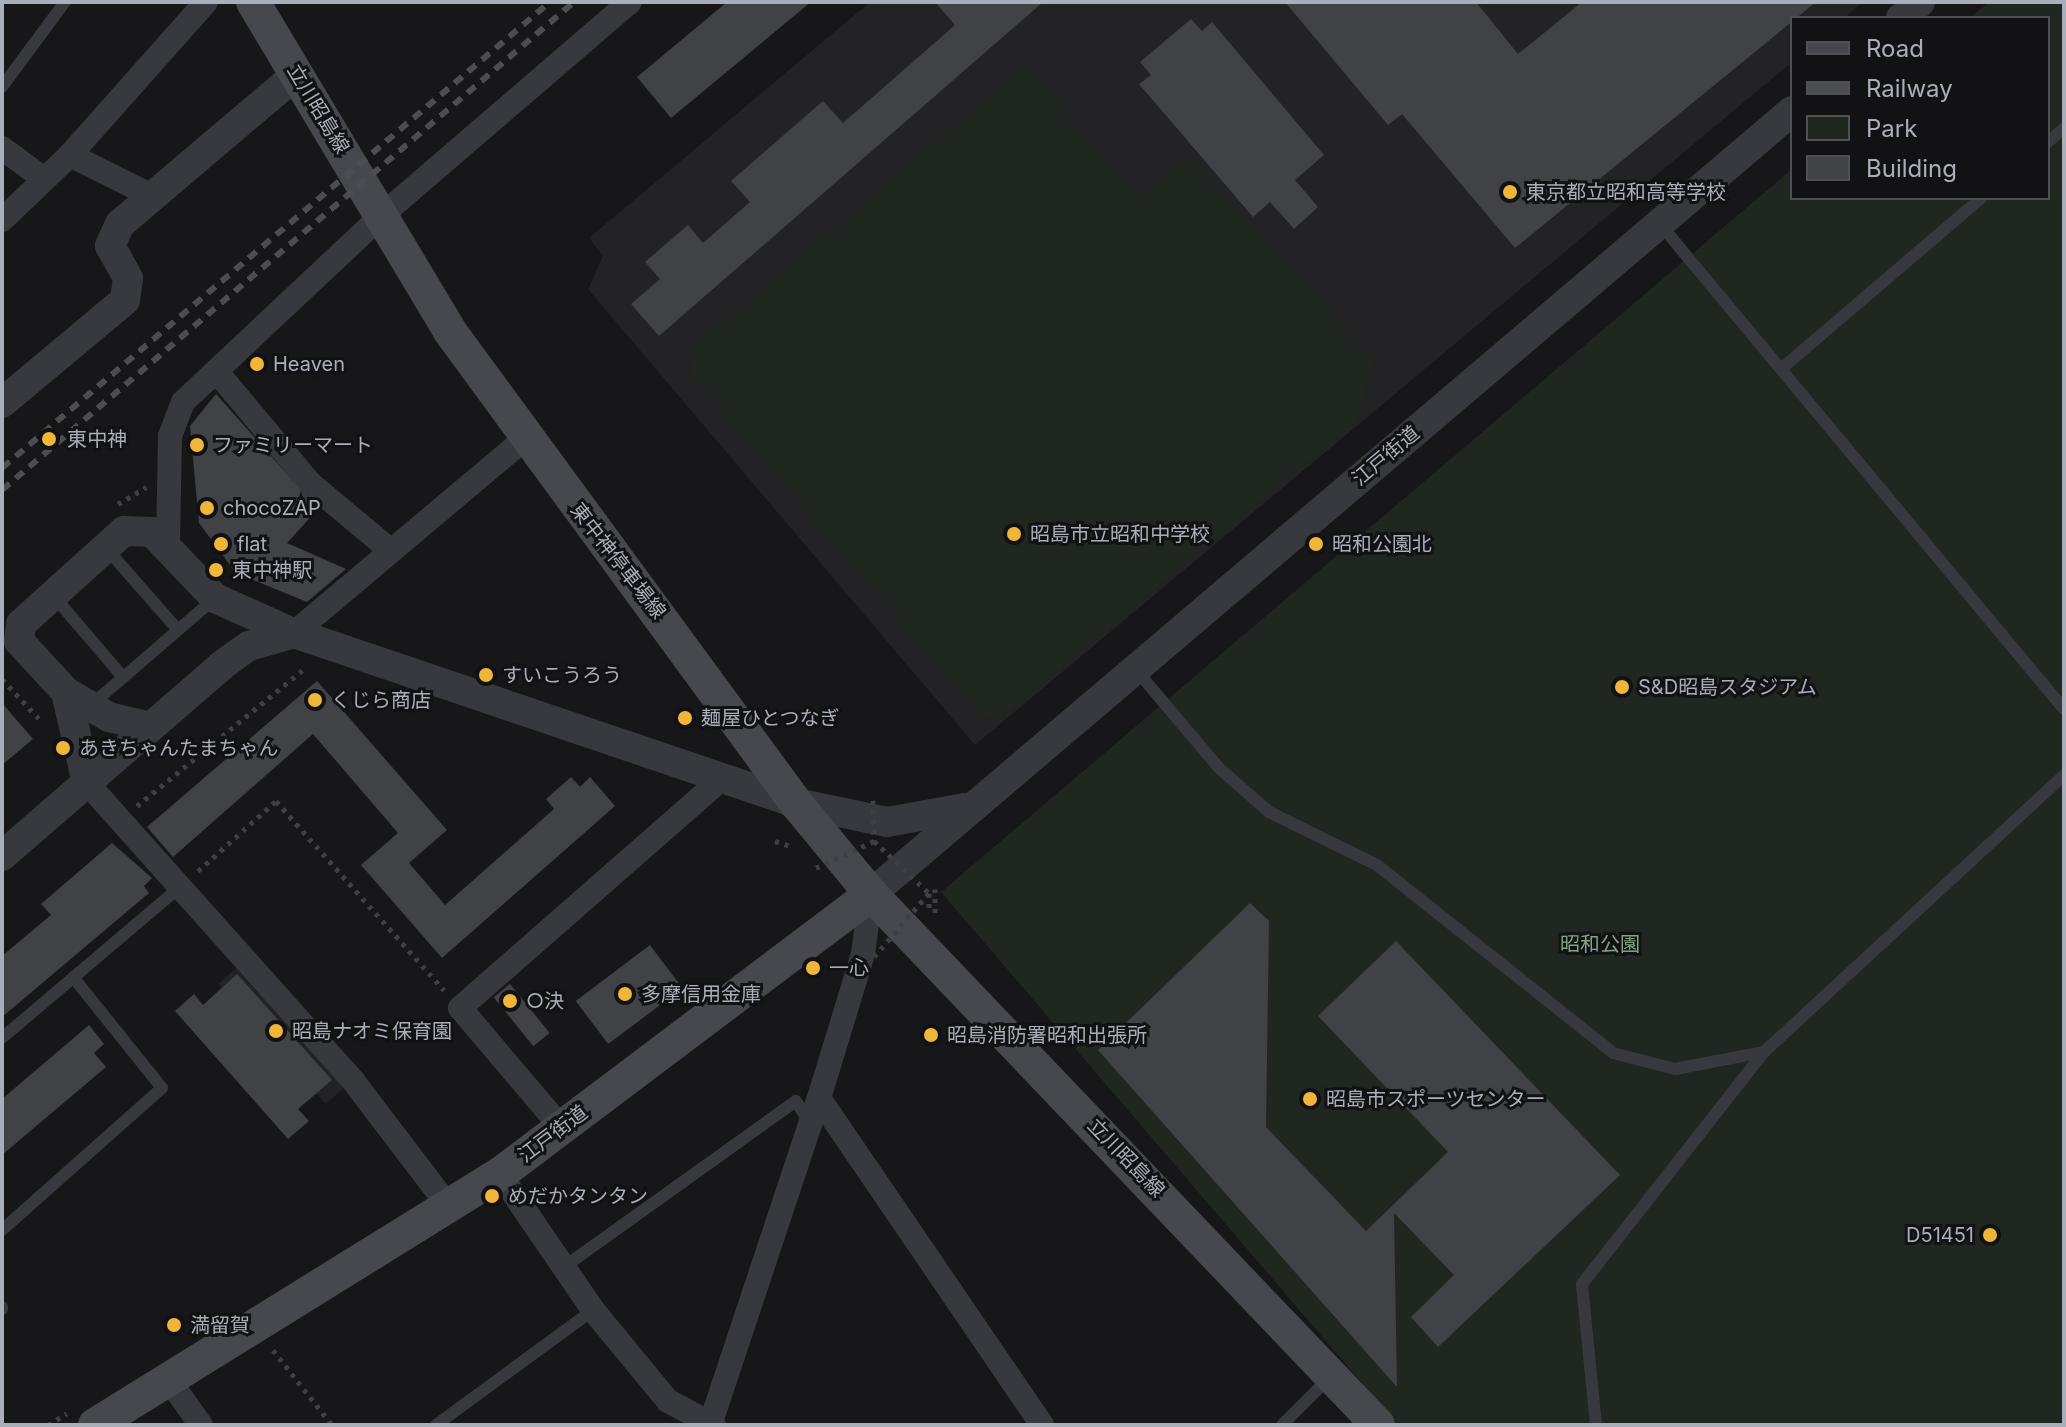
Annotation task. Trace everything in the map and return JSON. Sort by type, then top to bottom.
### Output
[{"type":"main road","name":"立川昭島線","points":[[253,2],[381,216]]},
{"type":"main road","name":"東中神停車場線","points":[[381,216],[524,439],[796,803],[871,894]]},
{"type":"main road","name":"立川昭島線","points":[[871,894],[1334,1374],[1378,1425]]},
{"type":"main road","name":"江戸街道","points":[[95,1425],[450,1208],[500,1174],[871,894]]},
{"type":"street","points":[[2,220],[70,155],[206,2]]},
{"type":"street","points":[[168,543],[173,417],[381,216],[630,2]]},
{"type":"street","points":[[1903,16],[1920,2]]},
{"type":"street","points":[[5,396],[125,300],[128,278],[112,235],[297,74]]},
{"type":"street","name":"江戸街道","points":[[871,894],[1790,113]]},
{"type":"street","points":[[2,148],[44,179]]},
{"type":"street","points":[[70,155],[154,197]]},
{"type":"street","points":[[217,372],[311,484],[390,550]]},
{"type":"street","points":[[2,856],[218,668],[249,646],[294,633],[524,439]]},
{"type":"street","points":[[150,727],[78,699],[19,641],[21,624],[106,547],[139,527],[168,543],[215,598],[225,619],[218,668]]},
{"type":"street","name":"江戸街道","points":[[215,598],[294,633],[718,782],[796,803],[887,822],[981,802]]},
{"type":"street","points":[[78,699],[87,783],[354,1082],[450,1208]]},
{"type":"street","points":[[561,1127],[454,1001],[718,782]]},
{"type":"street","points":[[500,1174],[593,1310],[668,1401],[712,1424],[811,1125],[863,954],[871,894]]},
{"type":"street","points":[[819,1098],[1042,1425]]},
{"type":"street","points":[[169,1380],[201,1425]]},
{"type":"lane","points":[[2,87],[65,2]]},
{"type":"lane","points":[[1781,369],[1979,200]]},
{"type":"lane","points":[[1660,224],[2064,709]]},
{"type":"lane","points":[[106,547],[178,630]]},
{"type":"lane","points":[[52,594],[123,677]]},
{"type":"lane","points":[[78,699],[123,677],[215,598]]},
{"type":"lane","points":[[1135,668],[1219,768],[1269,812],[1377,865],[1613,1053],[1675,1069],[1764,1052]]},
{"type":"lane","points":[[1596,1425],[1582,1284],[1764,1052],[2064,775]]},
{"type":"lane","points":[[2,1038],[180,887]]},
{"type":"lane","points":[[2,1230],[162,1088],[73,977]]},
{"type":"lane","points":[[564,1267],[796,1101],[811,1125]]},
{"type":"lane","points":[[442,1423],[593,1310]]},
{"type":"lane","points":[[1282,1425],[1334,1374]]},
{"type":"path","points":[[121,486],[128,495]]},
{"type":"path","points":[[133,809],[299,667],[310,671]]},
{"type":"path","points":[[2,679],[52,734]]},
{"type":"path","points":[[873,800],[874,841],[932,891],[874,957]]},
{"type":"path","points":[[180,887],[276,801],[454,1001]]},
{"type":"path","points":[[816,868],[874,841]]},
{"type":"path","points":[[255,1328],[332,1425]]},
{"type":"shaded area","name":"昭島市立昭和中学校","points":[[870,2],[1863,2],[1846,16],[1790,16],[1790,64],[975,745],[588,289],[603,256],[589,238]]},
{"type":"shaded area","name":"昭島ナオミ保育園","points":[[236,968],[344,1088],[326,1104],[218,984]]},
{"type":"green space","name":"昭和公園","points":[[1989,2],[2064,2],[2064,1425],[1398,1425],[941,892],[1790,171],[1790,200],[2050,200],[2050,16],[1972,16]]},
{"type":"green space","name":"昭島市立昭和中学校","points":[[1026,65],[1136,198],[1188,155],[1373,360],[1357,421],[996,721],[975,710],[690,374],[695,347]]},
{"type":"building","points":[[727,2],[811,2],[671,118],[637,77]]},
{"type":"building","points":[[935,2],[1043,2],[659,336],[631,304],[660,279],[645,262],[688,225],[703,243],[750,202],[731,181],[823,101],[843,123],[955,25]]},
{"type":"building","name":"東京都立昭和高等学校","points":[[1285,2],[1476,2],[1518,54],[1582,2],[1816,2],[1799,16],[1790,16],[1790,23],[1515,248],[1402,114],[1388,125]]},
{"type":"building","points":[[1191,19],[1202,31],[1212,22],[1324,155],[1295,180],[1318,207],[1294,229],[1270,202],[1253,217],[1139,84],[1151,75],[1140,62]]},
{"type":"building","points":[[216,394],[318,509],[287,543],[346,569],[307,602],[236,573],[199,523],[190,426]]},
{"type":"building","points":[[317,681],[447,830],[409,863],[445,905],[554,809],[546,799],[571,777],[580,787],[590,777],[615,806],[442,958],[361,865],[398,833],[313,734],[173,857],[147,827]]},
{"type":"building","points":[[2,703],[33,739],[2,765]]},
{"type":"building","points":[[112,843],[152,878],[144,886],[149,893],[2,1017],[2,956],[51,915],[41,904]]},
{"type":"building","points":[[1250,903],[1269,921],[1266,1127],[1366,1231],[1448,1152],[1318,1016],[1396,941],[1620,1175],[1438,1347],[1411,1317],[1454,1275],[1394,1213],[1397,1387],[1098,1050]]},
{"type":"building","points":[[650,945],[682,988],[608,1044],[576,1001]]},
{"type":"building","points":[[237,974],[332,1080],[298,1109],[309,1121],[288,1139],[175,1011],[194,994],[203,1005]]},
{"type":"building","points":[[510,984],[550,1033],[533,1046],[494,997]]},
{"type":"building","points":[[89,1025],[104,1044],[94,1053],[106,1067],[2,1155],[2,1099]]},
{"type":"railway","points":[[2,468],[550,2]]},
{"type":"railway","points":[[2,490],[574,2]]},
{"type":"place","name":"東京都立昭和高等学校","points":[[1510,192]]},
{"type":"place","name":"Heaven","points":[[257,364]]},
{"type":"place","name":"東中神","points":[[49,439]]},
{"type":"place","name":"ファミリーマート","points":[[197,445]]},
{"type":"place","name":"chocoZAP","points":[[207,508]]},
{"type":"place","name":"昭島市立昭和中学校","points":[[1014,534]]},
{"type":"place","name":"flat","points":[[221,544]]},
{"type":"place","name":"昭和公園北","points":[[1316,544]]},
{"type":"place","name":"東中神駅","points":[[216,570]]},
{"type":"place","name":"すいこうろう","points":[[486,675]]},
{"type":"place","name":"S&D昭島スタジアム","points":[[1622,687]]},
{"type":"place","name":"くじら商店","points":[[315,700]]},
{"type":"place","name":"麺屋ひとつなぎ","points":[[685,718]]},
{"type":"place","name":"あきちゃんたまちゃん","points":[[63,748]]},
{"type":"place","name":"一心","points":[[813,968]]},
{"type":"place","name":"多摩信用金庫","points":[[625,994]]},
{"type":"place","name":"○決","points":[[510,1001]]},
{"type":"place","name":"昭島ナオミ保育園","points":[[276,1031]]},
{"type":"place","name":"昭島消防署昭和出張所","points":[[931,1035]]},
{"type":"place","name":"昭島市スポーツセンター","points":[[1310,1099]]},
{"type":"place","name":"めだかタンタン","points":[[492,1196]]},
{"type":"place","name":"D51451","points":[[1990,1235]]},
{"type":"place","name":"満留賀","points":[[174,1325]]}]
